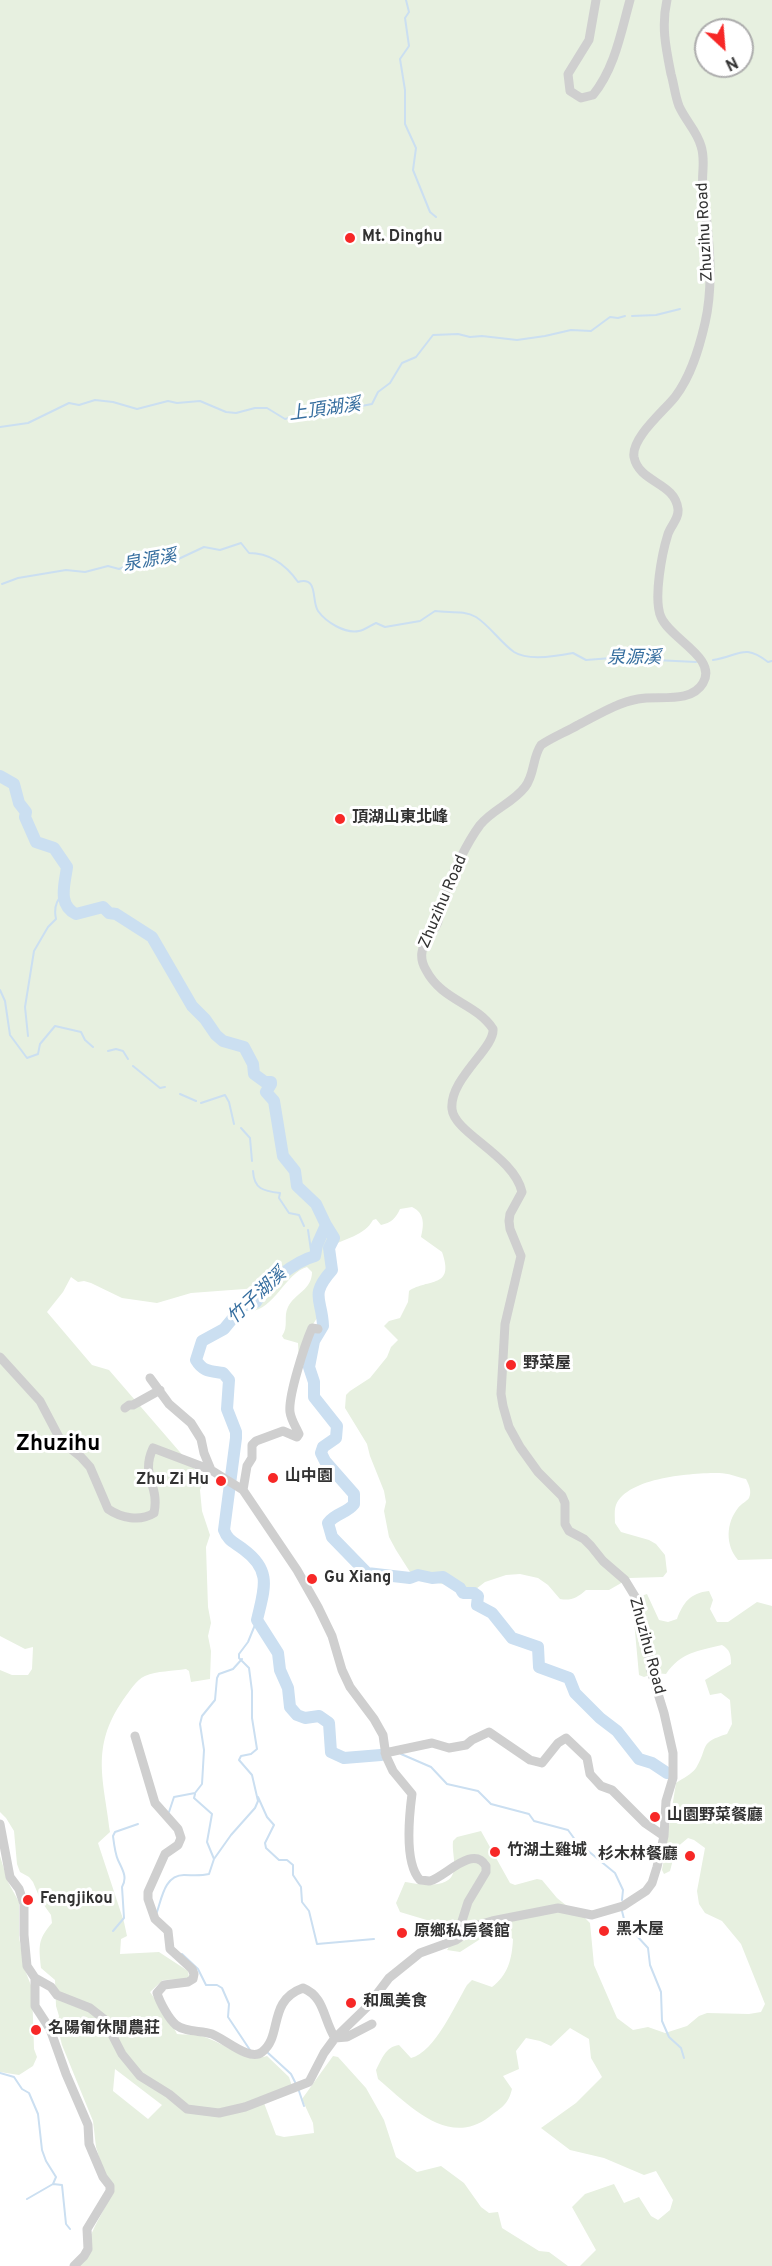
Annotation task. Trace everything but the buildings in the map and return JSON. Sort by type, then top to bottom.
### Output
[{"type":"street","points":[[596,0],[589,40],[568,74],[570,91],[581,98],[592,94],[609,68],[625,26],[630,0]]},
{"type":"street","name":"Zhuzihu Road","points":[[35,1978],[51,1987],[57,1995],[90,2008],[104,2019],[131,2066],[140,2076],[170,2094],[187,2109],[219,2113],[245,2108],[309,2082],[324,2053],[335,2038],[368,2007],[389,1978],[420,1953],[456,1940],[478,1925],[537,1911],[558,1908],[592,1915],[623,1906],[640,1897],[652,1883],[664,1836],[666,1801],[673,1778],[673,1754],[664,1713],[651,1671],[645,1632],[636,1598],[625,1580],[603,1561],[584,1539],[569,1531],[565,1524],[565,1503],[562,1496],[538,1472],[509,1427],[501,1394],[505,1324],[521,1256],[509,1221],[510,1214],[522,1192],[520,1184],[501,1159],[459,1124],[452,1111],[452,1103],[461,1079],[492,1039],[493,1029],[482,1017],[442,992],[426,970],[421,954],[436,925],[453,873],[473,837],[485,819],[526,787],[531,777],[535,754],[541,745],[613,706],[638,698],[685,696],[695,692],[703,684],[706,675],[705,664],[700,657],[670,631],[660,617],[657,602],[667,537],[677,517],[678,510],[675,500],[666,488],[644,476],[634,458],[638,442],[675,397],[692,368],[705,323],[709,291],[708,220],[702,186],[704,155],[699,139],[679,106],[675,91],[663,40],[667,0]]},
{"type":"street","points":[[243,1490],[247,1466],[252,1458],[252,1445],[256,1441],[283,1431],[297,1437],[299,1434],[290,1415],[290,1403],[307,1340],[312,1328],[318,1329]]},
{"type":"street","points":[[0,1357],[40,1401],[61,1441],[90,1467],[108,1509],[114,1513],[130,1517],[147,1517],[154,1513],[156,1503],[154,1489],[147,1469],[153,1448],[212,1470],[243,1490],[297,1570],[318,1607],[332,1636],[342,1671],[350,1687],[383,1735],[385,1753],[393,1771],[412,1794],[409,1814],[411,1860],[415,1875],[420,1880],[430,1881],[452,1867],[475,1858],[480,1859],[486,1866],[486,1872],[468,1902],[456,1940]]},
{"type":"street","points":[[150,1378],[169,1404],[191,1424],[201,1439],[204,1453],[212,1470]]},
{"type":"street","points":[[125,1408],[159,1390]]},
{"type":"street","points":[[385,1753],[432,1743],[449,1748],[466,1745],[489,1732],[531,1760],[542,1763],[558,1743],[566,1738],[587,1758],[590,1774],[601,1786],[612,1790],[645,1823],[664,1836]]},
{"type":"street","points":[[135,1736],[154,1803],[178,1829],[182,1838],[178,1845],[165,1854],[147,1892],[155,1919],[168,1931],[170,1949],[192,1969],[194,1974],[193,1979],[188,1982],[164,1985],[157,1993],[175,2024],[185,2030],[211,2034],[250,2055],[257,2055],[264,2051],[272,2036],[280,2006],[296,1991],[303,1988],[314,1993],[320,2000],[327,2025],[335,2038],[347,2037],[372,2024]]},
{"type":"street","points":[[0,1824],[10,1876],[19,1889],[24,1904],[27,1966],[35,1978],[35,2006],[50,2029],[88,2125],[89,2144],[103,2177],[110,2186],[104,2204],[87,2229],[88,2248],[75,2266]]},
{"type":"green space","points":[[0,0],[772,0],[772,1559],[738,1560],[729,1541],[729,1527],[738,1508],[749,1498],[749,1486],[746,1479],[726,1474],[707,1473],[662,1478],[647,1483],[633,1488],[616,1505],[615,1523],[621,1532],[649,1540],[656,1544],[665,1555],[667,1572],[663,1577],[630,1578],[609,1590],[586,1590],[574,1598],[564,1600],[560,1599],[548,1585],[538,1578],[520,1574],[506,1575],[467,1591],[421,1580],[410,1572],[389,1537],[384,1511],[386,1502],[384,1491],[367,1444],[345,1408],[346,1395],[370,1378],[398,1340],[384,1326],[389,1321],[400,1318],[408,1302],[409,1291],[438,1280],[445,1272],[442,1252],[421,1237],[423,1228],[421,1216],[412,1207],[400,1209],[393,1220],[385,1224],[381,1225],[376,1219],[373,1220],[365,1230],[330,1247],[334,1271],[321,1292],[323,1312],[312,1327],[309,1359],[305,1366],[299,1363],[298,1343],[284,1339],[282,1336],[288,1307],[311,1278],[312,1272],[307,1267],[298,1271],[267,1304],[249,1311],[238,1307],[237,1304],[259,1292],[258,1288],[191,1293],[157,1303],[122,1298],[91,1283],[78,1282],[71,1277],[63,1292],[47,1312],[92,1365],[109,1370],[204,1480],[200,1490],[202,1511],[210,1535],[206,1547],[208,1607],[211,1623],[208,1636],[211,1651],[210,1679],[191,1682],[189,1671],[186,1669],[145,1676],[130,1690],[113,1717],[103,1749],[103,1780],[110,1832],[98,1843],[127,1936],[121,1939],[120,1954],[159,1952],[188,1971],[187,1979],[163,1980],[150,1992],[177,2034],[201,2036],[250,2057],[267,2056],[289,2077],[292,2086],[264,2103],[276,2135],[284,2137],[314,2133],[313,2123],[302,2099],[333,2056],[338,2057],[366,2088],[384,2120],[396,2157],[417,2172],[441,2166],[464,2183],[481,2207],[489,2213],[498,2212],[502,2228],[539,2251],[549,2252],[568,2266],[77,2266],[111,2196],[96,2147],[93,2121],[62,2045],[57,2025],[59,2016],[56,2006],[55,1980],[41,1968],[40,1944],[52,1923],[51,1915],[41,1901],[33,1882],[20,1872],[17,1864],[14,1831],[0,1812],[0,1670],[12,1675],[28,1675],[32,1669],[33,1647],[25,1649],[0,1636]],"holes":[[[115,2069],[162,2105],[148,2119],[113,2091]]]},
{"type":"green space","points":[[709,1591],[713,1600],[710,1609],[717,1622],[728,1622],[757,1602],[772,1606],[772,2266],[580,2266],[596,2250],[572,2207],[585,2194],[614,2184],[624,2203],[639,2197],[651,2216],[658,2220],[670,2210],[673,2200],[656,2171],[644,2175],[604,2158],[570,2150],[541,2128],[576,2103],[602,2077],[591,2058],[589,2039],[570,2028],[551,2046],[526,2038],[516,2051],[519,2069],[503,2076],[512,2089],[509,2099],[498,2111],[474,2125],[459,2128],[430,2119],[416,2111],[378,2079],[376,2070],[384,2054],[390,2048],[399,2045],[411,2058],[428,2047],[444,2027],[472,1980],[492,1987],[502,1977],[510,1960],[513,1939],[503,1931],[485,1936],[460,1952],[447,1950],[450,1945],[450,1935],[430,1921],[400,1912],[396,1903],[405,1882],[434,1885],[447,1881],[454,1869],[453,1841],[457,1837],[481,1831],[510,1883],[515,1885],[537,1879],[542,1880],[557,1898],[567,1906],[576,1909],[590,1923],[594,1965],[617,2018],[633,2030],[648,2027],[665,2033],[687,2026],[699,2016],[707,2013],[761,2012],[765,2004],[741,1944],[722,1921],[705,1913],[699,1904],[697,1891],[705,1848],[688,1838],[676,1848],[670,1871],[664,1874],[662,1870],[676,1783],[696,1768],[708,1743],[727,1734],[732,1724],[730,1700],[721,1693],[710,1695],[705,1680],[731,1664],[731,1658],[722,1645],[684,1657],[666,1674],[655,1673],[644,1677],[639,1675],[632,1599],[647,1594],[659,1620],[668,1622],[677,1619],[682,1608],[692,1597]]},
{"type":"green space","points":[[0,1856],[8,1882],[19,1902],[19,1937],[25,1970],[32,1988],[34,2049],[37,2057],[33,2066],[19,2075],[0,2072]]},
{"type":"waterway","points":[[406,0],[409,12],[405,18],[409,46],[400,59],[405,90],[405,124],[416,148],[413,170],[430,212],[436,217]]},
{"type":"waterway","name":"上頂湖溪","points":[[632,316],[656,315],[680,309]]},
{"type":"waterway","name":"上頂湖溪","points":[[0,427],[28,423],[69,403],[79,405],[95,400],[113,402],[137,409],[168,401],[177,403],[200,401],[226,412],[236,413],[255,408],[267,408],[285,419],[316,416],[339,405],[351,408],[372,404],[378,392],[390,383],[402,363],[416,357],[433,335],[458,334],[517,340],[571,330],[591,331],[610,317],[625,316]]},
{"type":"waterway","name":"泉源溪","points":[[2,584],[18,578],[66,570],[85,572],[108,566],[119,569],[136,562],[145,565],[172,562],[204,547],[220,550],[241,543],[249,553],[264,555],[277,561],[298,582],[309,583],[312,586],[318,611],[331,623],[348,631],[361,630],[376,623],[385,627],[420,621],[435,611],[461,613],[476,617],[504,644],[520,655],[543,657],[573,653],[586,660],[637,656],[655,660],[696,662]]},
{"type":"waterway","name":"泉源溪","points":[[713,660],[747,652],[760,656],[768,662],[772,661]]},
{"type":"waterway","name":"竹子湖溪","points":[[0,776],[14,784],[19,803],[26,812],[25,817],[36,842],[54,848],[67,867],[64,899],[70,910],[76,914],[103,907],[109,913],[116,914],[152,937],[192,1006],[223,1041],[244,1047],[253,1064],[254,1074],[265,1082],[271,1082],[266,1092],[274,1101],[283,1156],[295,1171],[297,1186],[316,1204],[326,1225],[315,1256],[282,1274],[266,1288],[256,1302],[243,1306],[224,1329],[202,1341],[196,1360],[204,1369],[223,1373],[229,1380],[227,1409],[236,1438],[224,1530],[229,1539],[253,1557],[262,1573],[264,1590],[257,1620],[278,1653],[280,1670],[288,1688],[290,1707],[297,1715],[305,1718],[319,1716],[329,1723],[331,1752],[344,1758],[381,1755]]},
{"type":"waterway","points":[[28,1036],[25,1007],[34,951],[48,927],[56,919],[56,906],[62,895]]},
{"type":"waterway","points":[[0,990],[5,1001],[10,1035],[27,1058],[38,1054],[40,1044],[55,1026],[81,1032],[85,1040],[93,1047]]},
{"type":"waterway","points":[[108,1051],[116,1049],[123,1051],[128,1059]]},
{"type":"waterway","points":[[133,1066],[160,1088],[165,1087]]},
{"type":"waterway","points":[[180,1094],[196,1101]]},
{"type":"waterway","points":[[201,1103],[225,1095],[234,1124]]},
{"type":"waterway","points":[[241,1128],[250,1138],[252,1161]]},
{"type":"waterway","points":[[253,1171],[255,1182],[260,1188],[280,1193],[279,1198],[289,1213],[299,1215],[304,1226]]},
{"type":"waterway","points":[[326,1225],[334,1238],[329,1248],[332,1270],[319,1292],[323,1326],[314,1341],[309,1367],[314,1382],[314,1397],[337,1426],[336,1438],[323,1447],[321,1453],[325,1461],[354,1494],[354,1504],[328,1523],[332,1537],[367,1573],[410,1578],[418,1575],[432,1578],[443,1577],[460,1588],[463,1593],[474,1593],[478,1596],[477,1605],[492,1613],[512,1638],[538,1647],[539,1667],[569,1678],[575,1693],[617,1731],[639,1759],[652,1763],[667,1773]]},
{"type":"waterway","points":[[308,1230],[312,1257]]},
{"type":"waterway","points":[[157,1912],[165,1888],[172,1879],[184,1875],[209,1874],[214,1859],[255,1808],[258,1801],[252,1775],[239,1760],[241,1756],[251,1754],[257,1749],[252,1718],[249,1668],[239,1658],[257,1620]]},
{"type":"waterway","points":[[169,1812],[174,1797],[195,1793],[202,1784],[204,1750],[200,1724],[202,1716],[215,1700],[219,1674],[233,1669],[242,1659]]},
{"type":"waterway","points":[[401,1754],[431,1767],[447,1784],[478,1791],[491,1804],[529,1814],[534,1821],[568,1830],[576,1841],[615,1873],[623,1890],[622,1900]]},
{"type":"waterway","points":[[195,1794],[194,1798],[212,1814],[207,1842],[214,1859]]},
{"type":"waterway","points":[[258,1797],[267,1817],[274,1825],[265,1843],[266,1848],[279,1860],[287,1860],[293,1865],[293,1875],[301,1887],[302,1902],[309,1911],[317,1944],[374,1939]]},
{"type":"waterway","points":[[113,1931],[124,1918],[122,1887],[124,1873],[116,1854],[113,1836],[115,1832],[138,1824]]},
{"type":"waterway","points":[[622,1911],[625,1923],[648,1948],[650,1965],[661,1992],[662,2021],[669,2037],[681,2048],[684,2058]]},
{"type":"waterway","points":[[182,1954],[198,1969],[206,1985],[217,1985],[222,1988],[229,2004],[228,2017],[250,2050]]},
{"type":"waterway","points":[[267,2052],[291,2074],[295,2082]]},
{"type":"waterway","points":[[0,2073],[14,2077],[22,2089],[29,2093],[38,2114],[42,2150],[56,2177],[53,2184],[62,2185],[66,2224],[70,2229]]},
{"type":"waterway","points":[[299,2091],[304,2106]]},
{"type":"waterway","points":[[27,2199],[53,2184]]},
{"type":"place","name":"Mt. Dinghu","points":[[350,238]]},
{"type":"place","name":"頂湖山東北峰","points":[[340,819]]},
{"type":"place","name":"野菜屋","points":[[511,1365]]},
{"type":"place","name":"山中園","points":[[273,1478]]},
{"type":"place","name":"Zhu Zi Hu","points":[[221,1481]]},
{"type":"place","name":"Gu Xiang","points":[[312,1579]]},
{"type":"place","name":"山園野菜餐廳","points":[[655,1817]]},
{"type":"place","name":"竹湖土雞城","points":[[495,1852]]},
{"type":"place","name":"杉木林餐廳","points":[[690,1856]]},
{"type":"place","name":"Fengjikou","points":[[28,1900]]},
{"type":"place","name":"黑木屋","points":[[604,1931]]},
{"type":"place","name":"原鄉私房餐館","points":[[402,1933]]},
{"type":"place","name":"和風美食","points":[[351,2003]]},
{"type":"place","name":"名陽匍休閒農莊","points":[[36,2030]]},
{"type":"district","name":"Zhuzihu","points":[[58,1446]]}]
